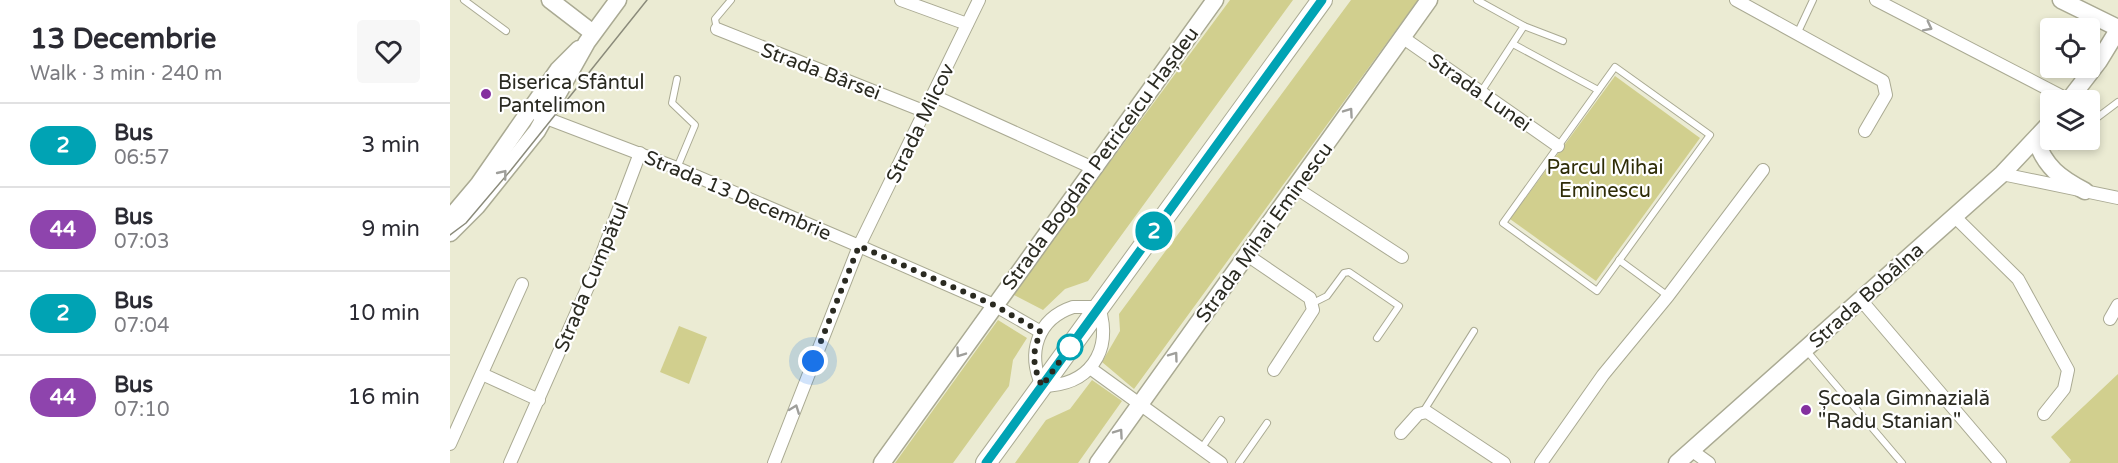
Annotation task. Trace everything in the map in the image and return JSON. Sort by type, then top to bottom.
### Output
[{"type":"main road","points":[[986,463],[1322,0]]},
{"type":"street","points":[[549,0],[590,38]]},
{"type":"street","points":[[450,218],[537,114],[618,0]]},
{"type":"street","points":[[901,0],[968,24]]},
{"type":"street","name":"Strada Milcov","points":[[774,463],[859,246],[934,96],[978,0]]},
{"type":"street","name":"Strada Bogdan Petriceicu Hașdeu","points":[[882,463],[1215,0]]},
{"type":"street","name":"Strada Mihai Eminescu","points":[[1098,463],[1429,0]]},
{"type":"street","points":[[1736,0],[1798,32],[1883,81],[1886,95],[1865,131]]},
{"type":"street","points":[[1876,0],[2050,90]]},
{"type":"street","points":[[2061,0],[2118,29],[2099,61],[2077,90]]},
{"type":"street","name":"Strada Bârsei","points":[[717,29],[926,112]]},
{"type":"street","name":"Strada Lunei","points":[[1402,37],[1558,146]]},
{"type":"street","points":[[934,96],[1093,168]]},
{"type":"street","points":[[450,233],[502,176],[537,131],[537,114]]},
{"type":"street","name":"Strada 13 Decembrie","points":[[537,114],[677,168],[859,246],[994,305],[1041,332]]},
{"type":"street","name":"Strada Bobâlna","points":[[1677,463],[1955,217],[2040,135]]},
{"type":"street","points":[[2036,140],[2050,168],[2085,191]]},
{"type":"street","name":"Strada Cumpătul","points":[[510,463],[598,264],[640,153]]},
{"type":"street","points":[[1541,463],[1603,375],[1668,296],[1763,170]]},
{"type":"street","points":[[2002,174],[2118,198]]},
{"type":"street","points":[[1296,188],[1402,257]]},
{"type":"street","points":[[1955,217],[2018,279],[2068,370],[2064,389],[2044,414]]},
{"type":"street","points":[[1247,255],[1310,298],[1313,303],[1311,315],[1274,370]]},
{"type":"street","points":[[450,444],[522,284]]},
{"type":"street","points":[[1861,300],[2000,463]]},
{"type":"street","points":[[2110,319],[2118,305]]},
{"type":"street","points":[[1099,307],[1103,337],[1101,349],[1090,368],[1068,383],[1042,386],[1034,361],[1036,341],[1041,332],[1061,312],[1073,308],[1099,307]]},
{"type":"street","points":[[1090,368],[1221,463]]},
{"type":"street","points":[[482,374],[539,400]]},
{"type":"street","points":[[1401,433],[1423,412],[1432,414],[1504,463]]},
{"type":"street","points":[[1691,450],[1709,463]]},
{"type":"lane","points":[[464,0],[506,31]]},
{"type":"lane","points":[[717,29],[715,19],[731,0]]},
{"type":"lane","points":[[1477,0],[1524,26],[1563,41]]},
{"type":"lane","points":[[1798,32],[1813,0]]},
{"type":"lane","points":[[1481,92],[1524,26]]},
{"type":"lane","points":[[1513,44],[1599,90]]},
{"type":"lane","points":[[1615,67],[1710,135],[1597,291],[1503,223],[1599,90],[1615,67]]},
{"type":"lane","points":[[677,79],[672,103],[695,125],[677,168]]},
{"type":"lane","points":[[2100,116],[2118,102]]},
{"type":"lane","points":[[1619,260],[1668,296]]},
{"type":"lane","points":[[1313,303],[1323,300],[1344,273],[1349,272],[1399,306],[1377,338]]},
{"type":"lane","points":[[1423,412],[1474,331]]},
{"type":"lane","points":[[1805,350],[1902,463]]},
{"type":"lane","points":[[1201,449],[1221,420]]},
{"type":"lane","points":[[1239,463],[1267,423]]},
{"type":"green space","points":[[1230,0],[1293,0],[1088,281],[1065,289],[1043,310],[1012,294]]},
{"type":"green space","points":[[1351,0],[1418,0],[1134,389],[1102,362],[1120,331],[1119,314]]},
{"type":"green space","name":"Parcul Mihai Eminescu","points":[[1615,76],[1700,138],[1596,281],[1510,219]]},
{"type":"green space","points":[[998,320],[1027,338],[1013,360],[1009,386],[953,463],[895,463]]},
{"type":"green space","points":[[679,326],[707,337],[689,384],[660,372]]},
{"type":"green space","points":[[2118,374],[2118,463],[2069,463],[2071,460],[2051,437]]},
{"type":"green space","points":[[1092,380],[1122,401],[1078,463],[1015,463],[1046,420],[1070,409]]},
{"type":"tram line","points":[[450,235],[466,223],[511,170],[647,0]]},
{"type":"bus line","name":"2","points":[[986,463],[1322,0]]},
{"type":"place","name":"Biserica Sfântul Pantelimon","points":[[486,94]]},
{"type":"place","name":"Școala Gimnazială \"Radu Stanian\"","points":[[1806,410]]},
{"type":"route","points":[[813,361],[859,246],[994,305],[1041,332],[1036,341],[1034,361],[1042,386],[1070,347]]}]
